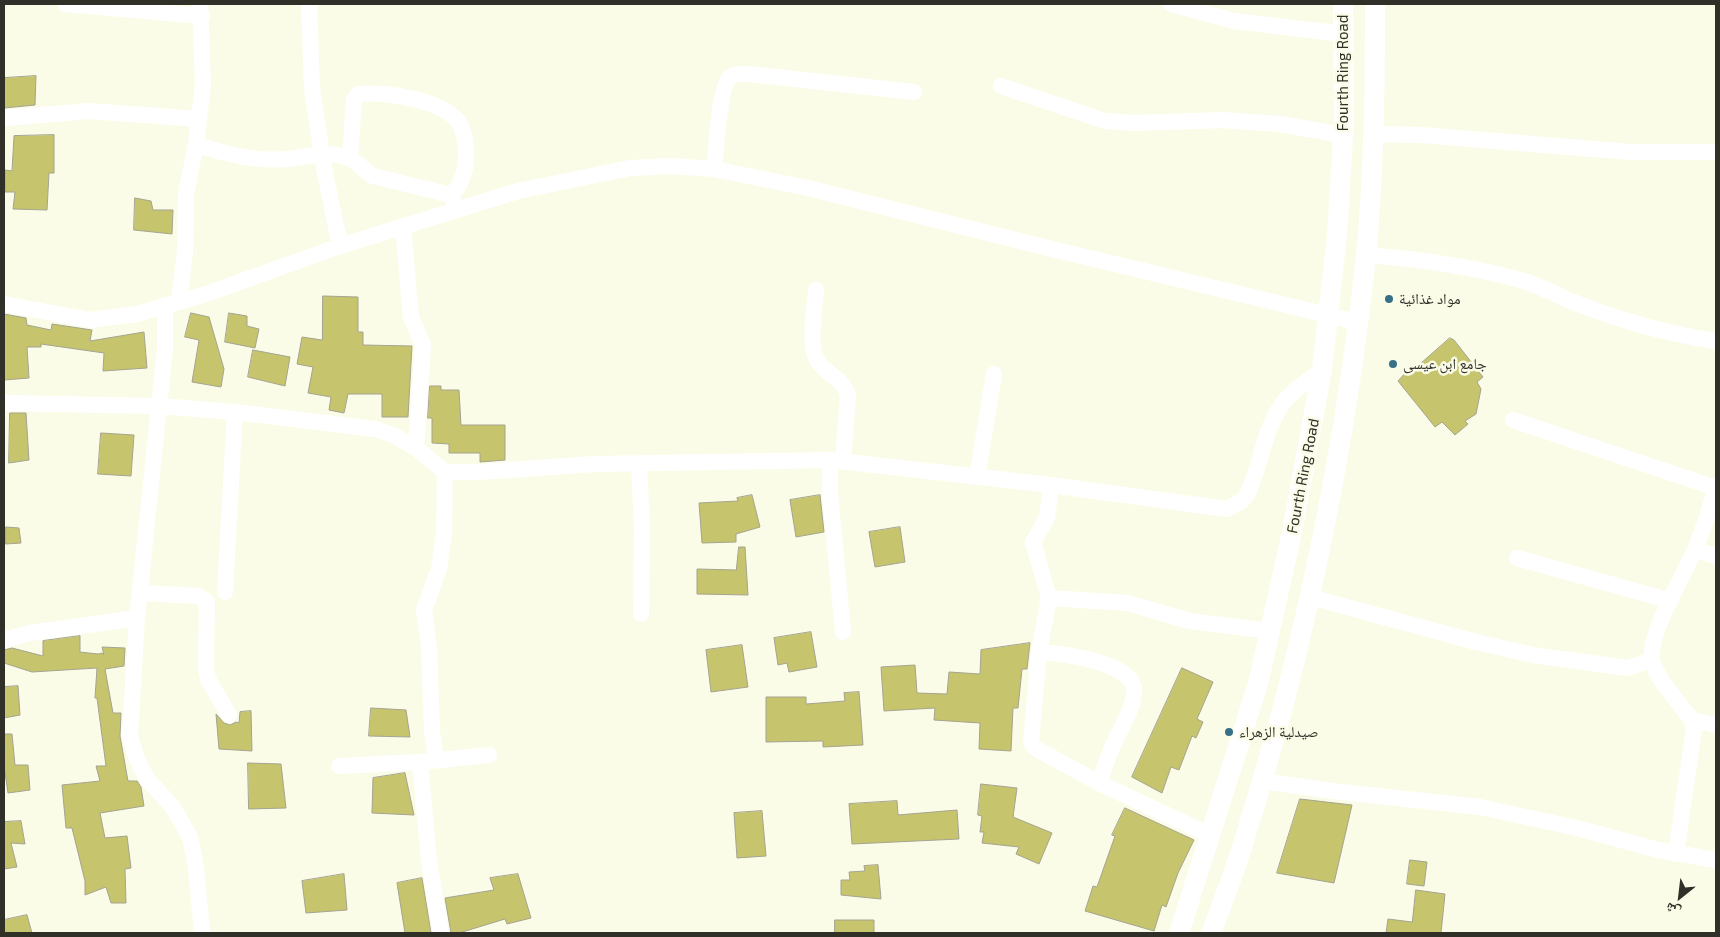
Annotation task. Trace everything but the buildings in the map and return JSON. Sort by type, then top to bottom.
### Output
[{"type":"main road","name":"Fourth Ring Road","points":[[1179,933],[1258,684],[1292,537],[1322,370],[1337,236],[1343,135],[1343,4]]},
{"type":"main road","name":"Fourth Ring Road","points":[[1211,933],[1224,900],[1263,781],[1310,596],[1331,494],[1366,255],[1373,134],[1376,4]]},
{"type":"street","points":[[66,4],[201,10],[203,85],[196,144],[186,194],[184,252],[172,303],[165,349],[137,618],[130,736],[137,759],[147,778],[172,806],[190,837],[196,867],[202,933]]},
{"type":"street","points":[[309,4],[312,89],[321,154],[340,246]]},
{"type":"street","points":[[1171,4],[1234,21],[1343,34]]},
{"type":"street","points":[[714,169],[724,85],[732,75],[748,74],[914,92]]},
{"type":"street","points":[[1001,86],[1105,121],[1127,123],[1230,121],[1280,124],[1343,135]]},
{"type":"street","points":[[350,158],[354,100],[358,94],[382,94],[440,108],[459,122],[466,144],[466,165],[454,202]]},
{"type":"street","points":[[4,118],[89,111],[199,119]]},
{"type":"street","points":[[1373,134],[1422,134],[1630,152],[1716,152]]},
{"type":"street","points":[[196,144],[222,154],[255,158],[287,159],[321,154],[350,158],[363,171],[373,176],[454,202]]},
{"type":"street","points":[[4,304],[90,320],[137,314],[340,246],[403,227],[454,202],[630,168],[672,166],[714,169],[808,188],[1357,322]]},
{"type":"street","points":[[403,227],[411,317],[423,345],[416,448]]},
{"type":"street","points":[[1366,255],[1437,261],[1465,266],[1526,282],[1616,318],[1651,328],[1716,340]]},
{"type":"street","points":[[816,290],[813,344],[816,358],[844,386],[848,395],[830,494],[843,632]]},
{"type":"street","points":[[4,403],[159,406],[235,412],[375,429],[393,435],[416,448],[445,472],[480,472],[594,464],[836,460],[1051,484],[1227,509],[1242,501],[1252,484],[1267,435],[1287,398],[1322,370]]},
{"type":"street","points":[[977,477],[994,374]]},
{"type":"street","points":[[225,592],[235,412]]},
{"type":"street","points":[[1512,420],[1716,488],[1695,550],[1654,639],[1652,660],[1656,671],[1692,720],[1693,741],[1676,854]]},
{"type":"street","points":[[639,464],[642,526],[641,614]]},
{"type":"street","points":[[441,933],[429,861],[428,761],[432,731],[429,647],[424,610],[439,569],[444,534],[445,472]]},
{"type":"street","points":[[1051,484],[1047,518],[1033,542],[1049,598],[1039,652],[1031,742],[1035,748],[1099,783],[1210,835]]},
{"type":"street","points":[[1695,550],[1716,556]]},
{"type":"street","points":[[1516,558],[1671,601]]},
{"type":"street","points":[[141,594],[198,596],[207,602],[206,667],[208,679],[229,715]]},
{"type":"street","points":[[1310,596],[1476,642],[1533,655],[1627,668],[1652,660]]},
{"type":"street","points":[[1049,598],[1128,603],[1189,621],[1271,631]]},
{"type":"street","points":[[4,640],[30,633],[137,618]]},
{"type":"street","points":[[1039,652],[1070,654],[1095,660],[1125,676],[1132,684],[1134,692],[1129,712],[1099,783]]},
{"type":"street","points":[[1692,720],[1716,725]]},
{"type":"street","points":[[339,766],[428,761],[489,755]]},
{"type":"street","points":[[1263,781],[1332,791],[1480,807],[1577,828],[1676,854],[1716,860]]},
{"type":"place","name":"مواد غذائية","points":[[1389,299]]},
{"type":"place","name":"جامع ابن عيسى","points":[[1393,364]]},
{"type":"place","name":"صيدلية الزهراء","points":[[1229,732]]}]
